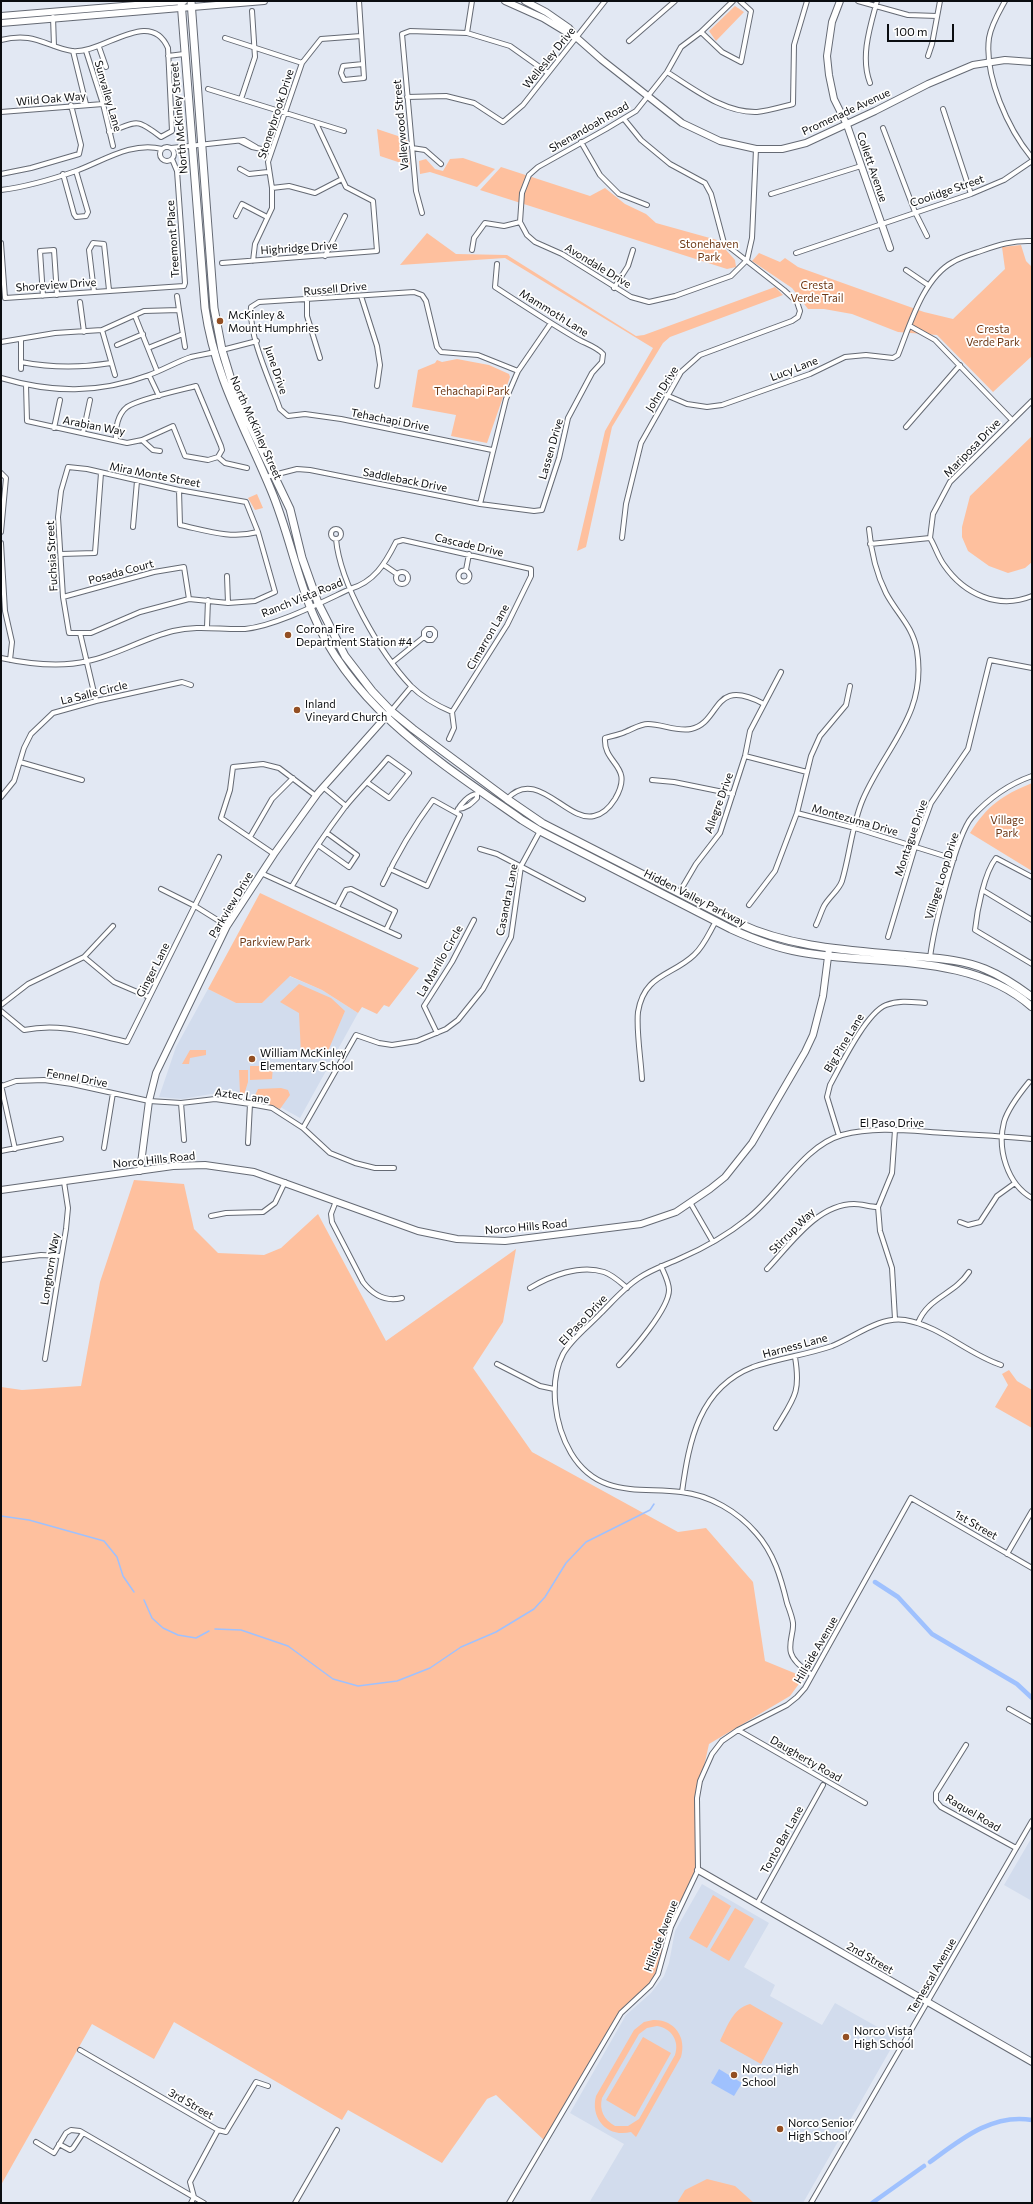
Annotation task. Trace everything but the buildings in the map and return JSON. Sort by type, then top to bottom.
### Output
[{"type":"main road","name":"North McKinley Street","points":[[182,3],[184,54],[205,308],[214,352],[229,399],[269,476],[290,509],[302,558],[318,603],[346,656],[372,690],[391,711]]},
{"type":"main road","name":"North McKinley Street","points":[[191,4],[200,144],[214,308],[222,350],[236,396],[269,476],[310,606],[338,661],[365,696],[385,717]]},
{"type":"main road","name":"Hidden Valley Parkway","points":[[391,711],[468,772],[514,805],[576,841],[738,923],[768,936],[829,952],[952,969],[981,976],[1031,1004]]},
{"type":"main road","name":"Hidden Valley Parkway","points":[[385,717],[478,792],[540,831],[716,922],[763,943],[800,952],[829,952],[930,958],[984,968],[1009,980],[1032,997]]},
{"type":"main road","points":[[468,772],[480,784],[478,792]]},
{"type":"main road","points":[[514,805],[518,812],[537,824],[540,831],[548,830],[570,842],[576,841]]},
{"type":"street","points":[[1,16],[53,14],[182,3],[191,4],[264,1]]},
{"type":"street","points":[[359,1],[364,78],[344,80],[341,72],[343,66],[363,64]]},
{"type":"street","points":[[472,1],[467,33],[510,46],[548,73]]},
{"type":"street","name":"Promenade Avenue","points":[[506,1],[543,18],[576,38],[682,123],[701,134],[737,146],[756,149],[782,149],[798,146],[847,125],[956,71],[989,61],[1004,60],[1032,62]]},
{"type":"street","name":"Promenade Avenue","points":[[525,1],[546,12],[570,28],[576,38]]},
{"type":"street","name":"Wellesley Drive","points":[[407,97],[446,96],[474,103],[503,122],[523,105],[605,1]]},
{"type":"street","points":[[629,41],[675,1]]},
{"type":"street","name":"Shenandoah Road","points":[[520,222],[522,193],[529,176],[538,166],[636,111],[667,72],[681,47],[701,32],[734,1]]},
{"type":"street","points":[[701,32],[722,52],[741,62],[751,11],[740,1]]},
{"type":"street","points":[[667,72],[719,103],[740,109],[757,112],[793,104],[794,45],[807,1]]},
{"type":"street","name":"Collett Avenue","points":[[840,1],[832,22],[827,56],[834,99],[847,125],[890,248]]},
{"type":"street","points":[[858,1],[908,15],[937,16]]},
{"type":"street","points":[[870,83],[865,71],[866,57],[877,1]]},
{"type":"street","points":[[928,56],[932,44],[940,1]]},
{"type":"street","points":[[1005,1],[990,36],[989,61],[1010,126],[1018,141],[1032,159]]},
{"type":"street","points":[[241,99],[255,56],[252,11]]},
{"type":"street","points":[[1,23],[53,14]]},
{"type":"street","points":[[53,14],[54,46]]},
{"type":"street","points":[[1,40],[28,38],[73,51],[86,51],[99,48],[130,33],[146,30],[157,34],[165,42],[168,56],[172,131],[161,137],[145,124],[139,122],[109,132]]},
{"type":"street","name":"Valleywood Street","points":[[422,214],[416,191],[402,34],[410,31],[467,33]]},
{"type":"street","name":"Stoneybrook Drive","points":[[253,261],[255,244],[272,208],[272,188],[268,172],[268,162],[302,63],[321,39],[361,36]]},
{"type":"street","points":[[225,38],[302,63]]},
{"type":"street","points":[[99,48],[106,67]]},
{"type":"street","points":[[73,51],[86,104]]},
{"type":"street","name":"Sunvalley Lane","points":[[86,51],[103,104],[113,146]]},
{"type":"street","points":[[168,56],[184,54]]},
{"type":"street","points":[[208,88],[344,132]]},
{"type":"street","name":"Wild Oak Way","points":[[1,112],[71,105],[103,104]]},
{"type":"street","points":[[1,174],[31,168],[79,154],[81,145],[71,105]]},
{"type":"street","points":[[943,109],[971,194]]},
{"type":"street","points":[[624,119],[641,140],[670,164],[705,183],[711,194],[724,242],[747,260],[752,238],[756,149]]},
{"type":"street","points":[[272,188],[289,186],[315,193],[342,179],[316,122]]},
{"type":"street","points":[[883,128],[915,212],[927,236]]},
{"type":"street","points":[[1,190],[76,171],[107,157],[133,149],[162,149],[244,140],[256,147],[271,151]]},
{"type":"street","points":[[581,142],[600,175],[619,194],[647,205]]},
{"type":"street","points":[[162,149],[159,155],[161,160],[168,162],[174,155],[171,148]]},
{"type":"street","points":[[412,148],[425,150],[441,164]]},
{"type":"street","name":"Treemont Place","points":[[152,288],[184,286],[185,283],[177,171],[172,159]]},
{"type":"street","name":"Coolidge Street","points":[[796,253],[971,194],[1004,180],[1032,159]]},
{"type":"street","points":[[771,194],[861,166]]},
{"type":"street","points":[[240,169],[249,174],[268,172]]},
{"type":"street","points":[[63,174],[74,214],[76,217],[86,216],[88,212],[76,171]]},
{"type":"street","name":"Highridge Drive","points":[[222,263],[377,251],[373,201],[346,187],[342,179]]},
{"type":"street","points":[[236,216],[242,204],[267,217]]},
{"type":"street","points":[[325,256],[345,216]]},
{"type":"street","points":[[472,250],[474,238],[486,223],[504,226],[520,222]]},
{"type":"street","name":"Avondale Drive","points":[[520,222],[527,236],[535,242],[562,254],[631,298],[649,302],[675,296],[731,276],[747,260]]},
{"type":"street","name":"Lucy Lane","points":[[666,395],[687,404],[707,407],[722,405],[810,374],[845,357],[866,355],[893,358],[898,355],[928,285],[937,274],[952,262],[1002,244],[1022,240],[1032,241]]},
{"type":"street","name":"Shoreview Drive","points":[[1,243],[5,298],[152,288]]},
{"type":"street","points":[[94,292],[90,250],[93,243],[104,244],[109,290]]},
{"type":"street","points":[[43,296],[40,251],[54,250],[57,295]]},
{"type":"street","points":[[614,288],[628,266],[633,250]]},
{"type":"street","name":"John Drive","points":[[622,538],[626,504],[641,443],[666,395],[681,372],[700,356],[798,317],[800,311],[797,302],[747,260]]},
{"type":"street","name":"Mammoth Lane","points":[[497,264],[495,287],[586,345],[598,348],[603,354]]},
{"type":"street","points":[[906,270],[928,285]]},
{"type":"street","name":"Russell Drive","points":[[251,307],[259,302],[307,301],[414,292],[422,294],[426,301],[438,347],[441,352],[478,355],[518,371]]},
{"type":"street","points":[[177,296],[185,347]]},
{"type":"street","points":[[361,296],[377,346],[380,365],[377,386]]},
{"type":"street","points":[[307,301],[307,316],[320,358]]},
{"type":"street","points":[[80,302],[84,332]]},
{"type":"street","name":"June Drive","points":[[251,307],[251,316],[257,341],[283,414]]},
{"type":"street","points":[[1,342],[55,333],[102,330],[144,311],[178,310]]},
{"type":"street","points":[[135,316],[157,371]]},
{"type":"street","points":[[480,504],[492,450],[506,399],[518,371],[551,323]]},
{"type":"street","points":[[910,326],[935,340],[1012,420]]},
{"type":"street","points":[[102,330],[115,375]]},
{"type":"street","points":[[117,345],[143,334]]},
{"type":"street","points":[[148,348],[183,334]]},
{"type":"street","points":[[20,369],[21,338]]},
{"type":"street","points":[[1,378],[26,385],[61,390],[92,390],[149,375],[191,357],[257,341]]},
{"type":"street","name":"Lassen Drive","points":[[542,510],[559,458],[568,418],[592,373],[602,362],[603,354]]},
{"type":"street","points":[[21,362],[50,368],[84,368],[111,363]]},
{"type":"street","points":[[906,427],[960,365]]},
{"type":"street","points":[[149,375],[159,396]]},
{"type":"street","name":"Arabian Way","points":[[26,385],[27,421],[54,428],[127,442],[142,440],[173,426],[185,456],[212,460],[218,458]]},
{"type":"street","points":[[116,439],[117,421],[127,407],[159,396],[196,386],[222,450],[218,458],[225,463],[247,468]]},
{"type":"street","points":[[54,428],[60,400]]},
{"type":"street","points":[[83,433],[90,400]]},
{"type":"street","name":"Mariposa Drive","points":[[930,538],[933,514],[950,482],[1032,401]]},
{"type":"street","name":"Tehachapi Drive","points":[[283,414],[288,416],[305,414],[342,420],[492,450]]},
{"type":"street","points":[[142,440],[153,450],[160,451]]},
{"type":"street","name":"Mira Monte Street","points":[[68,467],[87,469],[179,490],[246,502],[258,532]]},
{"type":"street","name":"Fuchsia Street","points":[[68,467],[61,491],[58,517],[63,597],[68,633],[80,633]]},
{"type":"street","name":"Saddleback Drive","points":[[269,476],[297,469],[310,470],[480,504],[534,511],[542,510]]},
{"type":"street","points":[[1,473],[6,478],[1,532]]},
{"type":"street","points":[[61,554],[95,553],[101,473]]},
{"type":"street","points":[[133,527],[137,481]]},
{"type":"street","points":[[96,701],[80,633],[91,633],[140,612],[189,600],[208,600],[228,603],[255,601],[275,592],[258,532],[244,536],[226,536],[180,526],[179,490]]},
{"type":"street","points":[[816,925],[825,905],[841,883],[863,800],[908,722],[918,686],[917,651],[911,628],[886,594],[877,574],[870,544],[870,529]]},
{"type":"street","points":[[870,544],[930,538],[942,563],[952,577],[977,596],[1005,602],[1020,601],[1032,596]]},
{"type":"street","points":[[336,539],[341,568],[372,633],[411,687],[434,703],[452,712],[454,728],[449,739]]},
{"type":"street","name":"Ranch Vista Road","points":[[1,658],[33,664],[87,661],[143,639],[174,630],[207,627],[247,629],[278,620],[362,585],[384,565],[396,542],[403,540]]},
{"type":"street","name":"Cascade Drive","points":[[403,540],[530,569]]},
{"type":"street","points":[[1,543],[3,610],[12,642],[10,660]]},
{"type":"street","points":[[466,570],[469,554]]},
{"type":"street","points":[[384,565],[397,574]]},
{"type":"street","name":"Posada Court","points":[[63,597],[154,572],[184,567],[189,600]]},
{"type":"street","name":"Cimarron Lane","points":[[452,712],[507,625],[531,576],[530,569]]},
{"type":"street","points":[[228,576],[228,603]]},
{"type":"street","points":[[207,627],[208,600]]},
{"type":"street","points":[[393,662],[424,637]]},
{"type":"street","name":"Montague Drive","points":[[888,937],[915,847],[931,803],[968,749],[990,660],[1032,668]]},
{"type":"street","name":"Allegre Drive","points":[[679,893],[696,864],[720,833],[745,756],[750,731],[781,672]]},
{"type":"street","name":"La Salle Circle","points":[[1,797],[14,781],[31,734],[53,713],[96,701],[182,682],[191,685]]},
{"type":"street","points":[[749,905],[775,871],[797,813],[811,756],[820,736],[846,705],[850,686]]},
{"type":"street","name":"Parkview Drive","points":[[140,1171],[149,1101],[156,1073],[227,926],[274,854],[316,796],[411,687]]},
{"type":"street","points":[[507,800],[513,792],[519,790],[535,790],[561,803],[574,813],[593,817],[608,809],[617,796],[622,780],[618,767],[604,747],[605,738],[647,724],[691,729],[700,725],[720,701],[734,695],[744,694],[764,704]]},
{"type":"street","points":[[745,756],[807,772]]},
{"type":"street","points":[[292,886],[318,845],[346,806],[368,783],[388,758],[409,773],[389,798],[368,783]]},
{"type":"street","points":[[20,762],[82,780]]},
{"type":"street","points":[[274,854],[221,818],[230,790],[231,770],[235,766],[269,765],[279,768],[316,796]]},
{"type":"street","name":"Village Loop Drive","points":[[929,966],[933,936],[954,859],[971,818],[1003,790],[1016,781],[1032,776]]},
{"type":"street","points":[[250,837],[272,799],[293,778]]},
{"type":"street","points":[[652,780],[674,782],[733,794]]},
{"type":"street","points":[[323,787],[346,806]]},
{"type":"street","points":[[457,811],[460,804],[478,792]]},
{"type":"street","points":[[457,811],[468,806],[477,798],[478,792]]},
{"type":"street","points":[[383,884],[390,869],[408,834],[433,800],[457,811],[460,816],[427,886],[390,869]]},
{"type":"street","points":[[464,802],[468,806]]},
{"type":"street","name":"Montezuma Drive","points":[[797,813],[855,828],[954,859]]},
{"type":"street","name":"Casandra Lane","points":[[303,1128],[356,1035],[379,1043],[392,1045],[417,1041],[437,1033],[458,1020],[471,1005],[492,974],[511,937],[521,866],[540,831]]},
{"type":"street","points":[[318,845],[349,867],[357,855],[327,833]]},
{"type":"street","points":[[480,849],[497,854],[583,899]]},
{"type":"street","name":"Ginger Lane","points":[[1,1011],[24,1030],[48,1026],[65,1027],[127,1042],[149,997],[167,965],[219,857]]},
{"type":"street","points":[[1032,877],[996,858],[991,864],[987,874],[984,891],[977,912],[975,930],[1032,964]]},
{"type":"street","points":[[261,873],[398,936]]},
{"type":"street","points":[[337,907],[346,890],[351,889],[395,911],[386,930]]},
{"type":"street","points":[[161,890],[195,906],[227,926]]},
{"type":"street","points":[[984,891],[1032,920]]},
{"type":"street","name":"La Marillo Circle","points":[[437,1033],[424,1006],[452,962],[474,920]]},
{"type":"street","points":[[642,1079],[638,1012],[644,993],[655,979],[693,956],[703,945],[716,922]]},
{"type":"street","points":[[1,1005],[28,984],[84,957],[113,926]]},
{"type":"street","name":"Norco Hills Road","points":[[1,1190],[140,1171],[205,1165],[254,1172],[336,1200],[418,1231],[457,1239],[486,1241],[641,1224],[661,1218],[691,1204],[725,1177],[752,1143],[805,1052],[820,1012],[829,952]]},
{"type":"street","points":[[84,957],[114,982],[149,997]]},
{"type":"street","name":"Big Pine Lane","points":[[839,1136],[827,1097],[830,1085],[870,1015],[885,1005],[896,1002],[925,1003]]},
{"type":"street","name":"Fennel Drive","points":[[1,1085],[16,1081],[44,1080],[149,1101]]},
{"type":"street","points":[[1028,1082],[1006,1117],[1002,1137],[1003,1158],[1015,1183],[1032,1198]]},
{"type":"street","points":[[1,1085],[15,1149]]},
{"type":"street","points":[[104,1148],[113,1093]]},
{"type":"street","name":"Aztec Lane","points":[[149,1101],[181,1103],[215,1099],[272,1108],[303,1128],[330,1153],[355,1163],[375,1168],[394,1168]]},
{"type":"street","points":[[181,1103],[184,1140]]},
{"type":"street","points":[[248,1143],[250,1104]]},
{"type":"street","points":[[895,1130],[892,1173],[878,1207],[880,1231],[892,1268],[895,1319]]},
{"type":"street","name":"El Paso Drive","points":[[812,1675],[797,1663],[791,1653],[793,1624],[782,1583],[773,1559],[758,1534],[747,1523],[724,1506],[696,1495],[682,1492],[622,1489],[607,1485],[593,1477],[571,1454],[559,1422],[554,1389],[559,1364],[570,1344],[636,1280],[661,1266],[713,1242],[754,1214],[772,1197],[804,1158],[839,1136],[856,1132],[895,1130],[1032,1139]]},
{"type":"street","points":[[1,1151],[61,1140]]},
{"type":"street","name":"Longhorn Way","points":[[45,1359],[62,1256],[68,1208],[64,1182]]},
{"type":"street","points":[[211,1216],[226,1213],[263,1212],[275,1203],[285,1182]]},
{"type":"street","points":[[960,1222],[968,1225],[980,1222],[997,1196],[1015,1183]]},
{"type":"street","points":[[336,1200],[331,1214],[332,1222],[363,1282],[371,1291],[382,1297],[402,1298]]},
{"type":"street","points":[[691,1204],[713,1242]]},
{"type":"street","name":"Stirrup Way","points":[[767,1269],[811,1221],[826,1211],[854,1204],[878,1207]]},
{"type":"street","points":[[1,1260],[41,1254],[62,1256]]},
{"type":"street","points":[[619,1366],[646,1334],[668,1296],[669,1287],[661,1266]]},
{"type":"street","points":[[530,1288],[545,1279],[559,1274],[591,1269],[612,1275],[627,1288]]},
{"type":"street","points":[[918,1323],[925,1309],[960,1284],[969,1272]]},
{"type":"street","name":"Harness Lane","points":[[682,1492],[693,1432],[701,1414],[722,1387],[737,1376],[767,1363],[795,1357],[834,1345],[882,1322],[895,1319],[918,1323],[955,1340],[991,1362],[1001,1365]]},
{"type":"street","points":[[776,1428],[795,1394],[798,1383],[795,1357]]},
{"type":"street","points":[[497,1364],[540,1386],[554,1389]]},
{"type":"street","name":"Hillside Avenue","points":[[509,2203],[622,2013],[651,1985],[658,1974],[664,1959],[671,1927],[698,1870],[697,1798],[700,1781],[712,1754],[722,1741],[738,1730],[797,1697],[812,1675],[911,1498]]},
{"type":"street","name":"1st Street","points":[[911,1498],[1032,1568]]},
{"type":"street","points":[[1008,1554],[1032,1511]]},
{"type":"street","points":[[1009,1709],[1032,1722]]},
{"type":"street","name":"Daugherty Road","points":[[738,1730],[865,1803]]},
{"type":"street","name":"Raquel Road","points":[[966,1745],[936,1794],[936,1801],[941,1807],[1016,1848]]},
{"type":"street","name":"Tonto Bar Lane","points":[[757,1904],[823,1786]]},
{"type":"street","name":"Temescal Avenue","points":[[811,2203],[1032,1821]]},
{"type":"street","name":"2nd Street","points":[[698,1870],[1032,2062]]},
{"type":"street","name":"3rd Street","points":[[80,2050],[218,2130],[190,2182],[194,2197]]},
{"type":"street","points":[[218,2130],[226,2132],[256,2082],[268,2086]]},
{"type":"street","points":[[36,2142],[54,2153],[66,2133],[71,2130],[83,2133],[204,2203]]},
{"type":"street","points":[[295,2203],[337,2130]]},
{"type":"street","points":[[59,2144],[70,2150],[74,2148],[83,2133]]},
{"type":"street","points":[[191,2203],[194,2197]]},
{"type":"shaded area","name":"William McKinley Elementary School","points":[[289,976],[322,990],[358,1013],[300,1118],[282,1108],[258,1098],[233,1094],[211,1094],[182,1099],[159,1097],[176,1047],[208,989],[236,1003],[262,1003]]},
{"type":"shaded area","points":[[1032,1837],[1032,1901],[1004,1885]]},
{"type":"shaded area","name":"Norco High School","points":[[702,1884],[769,1923],[744,1967],[775,1985],[770,1996],[822,2025],[835,2003],[897,2038],[803,2203],[589,2203],[624,2144],[570,2113],[626,2015],[651,1993],[664,1976],[669,1963],[675,1931]]},
{"type":"green space","points":[[735,6],[744,12],[716,41],[709,31]]},
{"type":"green space","points":[[377,129],[407,139],[410,166],[380,156]]},
{"type":"green space","points":[[463,158],[495,169],[477,187],[430,172],[420,174],[419,161],[426,159],[435,169],[443,171],[450,159]]},
{"type":"green space","name":"Stonehaven Park","points":[[501,167],[590,196],[605,188],[625,204],[646,214],[656,223],[717,240],[735,260],[736,267],[727,269],[480,190]]},
{"type":"green space","points":[[427,233],[456,254],[507,255],[636,336],[644,335],[775,287],[783,295],[670,337],[663,343],[612,427],[586,547],[577,551],[605,431],[653,348],[505,258],[400,265]]},
{"type":"green space","name":"Cresta Verde Park","points":[[1021,245],[1026,261],[1032,267],[1032,356],[993,392],[937,335],[898,332],[852,314],[824,309],[808,309],[792,288],[752,261],[759,253],[780,262],[785,258],[798,267],[924,312],[953,319],[1005,269],[1002,247]]},
{"type":"green space","name":"Tehachapi Park","points":[[457,359],[489,365],[509,374],[510,377],[487,443],[451,436],[456,415],[412,407],[418,370],[435,363],[437,360],[442,362]]},
{"type":"green space","points":[[1032,436],[1032,562],[1025,568],[1008,573],[989,566],[968,551],[962,537],[962,527],[970,496]]},
{"type":"green space","points":[[257,494],[263,508],[255,510],[248,498]]},
{"type":"green space","name":"Village Park","points":[[1032,783],[1032,871],[970,833],[983,815],[996,802],[1012,792]]},
{"type":"green space","name":"Parkview Park","points":[[260,893],[419,968],[389,1007],[384,1005],[377,1014],[362,1007],[358,1013],[322,990],[290,976],[262,1003],[236,1003],[208,989]]},
{"type":"green space","points":[[299,984],[331,998],[345,1011],[328,1051],[321,1056],[301,1054],[299,1013],[280,1002]]},
{"type":"green space","points":[[190,1050],[206,1050],[206,1055],[190,1058],[189,1064],[182,1064]]},
{"type":"green space","points":[[250,1066],[273,1066],[272,1079],[250,1080]]},
{"type":"green space","points":[[239,1070],[248,1070],[248,1082],[244,1095],[240,1094]]},
{"type":"green space","points":[[281,1088],[288,1090],[290,1095],[280,1109],[253,1099],[258,1089]]},
{"type":"green space","points":[[134,1180],[184,1184],[194,1229],[218,1253],[264,1255],[281,1248],[318,1214],[386,1341],[516,1249],[503,1322],[473,1368],[532,1452],[678,1532],[706,1528],[753,1582],[765,1661],[804,1677],[790,1696],[709,1744],[697,1798],[698,1870],[671,1927],[664,1959],[651,1985],[621,2013],[545,2141],[496,2095],[487,2099],[442,2163],[348,2110],[342,2120],[174,2022],[154,2059],[92,2024],[1,2185],[1,1387],[22,1390],[81,1386],[100,1282]]},
{"type":"green space","points":[[1009,1370],[1017,1381],[1032,1390],[1032,1428],[995,1407],[1008,1385],[1002,1374]]},
{"type":"green space","points":[[713,1895],[731,1906],[707,1948],[689,1938]]},
{"type":"green space","points":[[735,1908],[754,1919],[729,1961],[710,1950]]},
{"type":"green space","points":[[750,2004],[783,2023],[761,2064],[720,2041],[728,2024],[735,2014],[744,2006]]},
{"type":"green space","points":[[660,2020],[673,2026],[680,2036],[682,2050],[681,2057],[636,2137],[631,2132],[615,2132],[603,2125],[598,2119],[595,2104],[596,2096],[634,2030],[644,2022]],"holes":[[[657,2026],[670,2032],[675,2040],[675,2055],[639,2119],[628,2126],[615,2126],[611,2124],[603,2114],[601,2107],[602,2098],[639,2034],[647,2028]]]},
{"type":"green space","points":[[643,2037],[671,2053],[635,2117],[606,2100]]},
{"type":"green space","points":[[707,2179],[735,2186],[754,2203],[677,2203],[685,2190]]},
{"type":"water","points":[[719,2069],[742,2083],[734,2096],[711,2083]]},
{"type":"waterway","points":[[215,1629],[241,1630],[288,1646],[333,1679],[358,1686],[397,1681],[430,1668],[461,1647],[496,1632],[534,1609],[545,1597],[566,1563],[586,1542],[650,1510],[654,1504]]},
{"type":"waterway","points":[[1,1516],[29,1520],[104,1541],[117,1557],[123,1576],[134,1592]]},
{"type":"waterway","points":[[875,1582],[898,1597],[932,1634],[1017,1684],[1032,1698]]},
{"type":"waterway","points":[[144,1600],[152,1618],[163,1628],[178,1635],[196,1638],[209,1631]]},
{"type":"waterway","points":[[930,2162],[965,2137],[990,2124],[1017,2119],[1032,2120]]},
{"type":"waterway","points":[[872,2203],[924,2166]]},
{"type":"place","name":"McKinley & Mount Humphries","points":[[220,321]]},
{"type":"place","name":"Corona Fire Department Station #4","points":[[288,635]]},
{"type":"place","name":"Inland Vineyard Church","points":[[297,710]]},
{"type":"place","name":"William McKinley Elementary School","points":[[252,1059]]},
{"type":"place","name":"Norco Vista High School","points":[[846,2037]]},
{"type":"place","name":"Norco High School","points":[[734,2075]]},
{"type":"place","name":"Norco Senior High School","points":[[780,2129]]},
{"type":"park label","name":"Cresta Verde Trail","points":[[817,291]]}]
